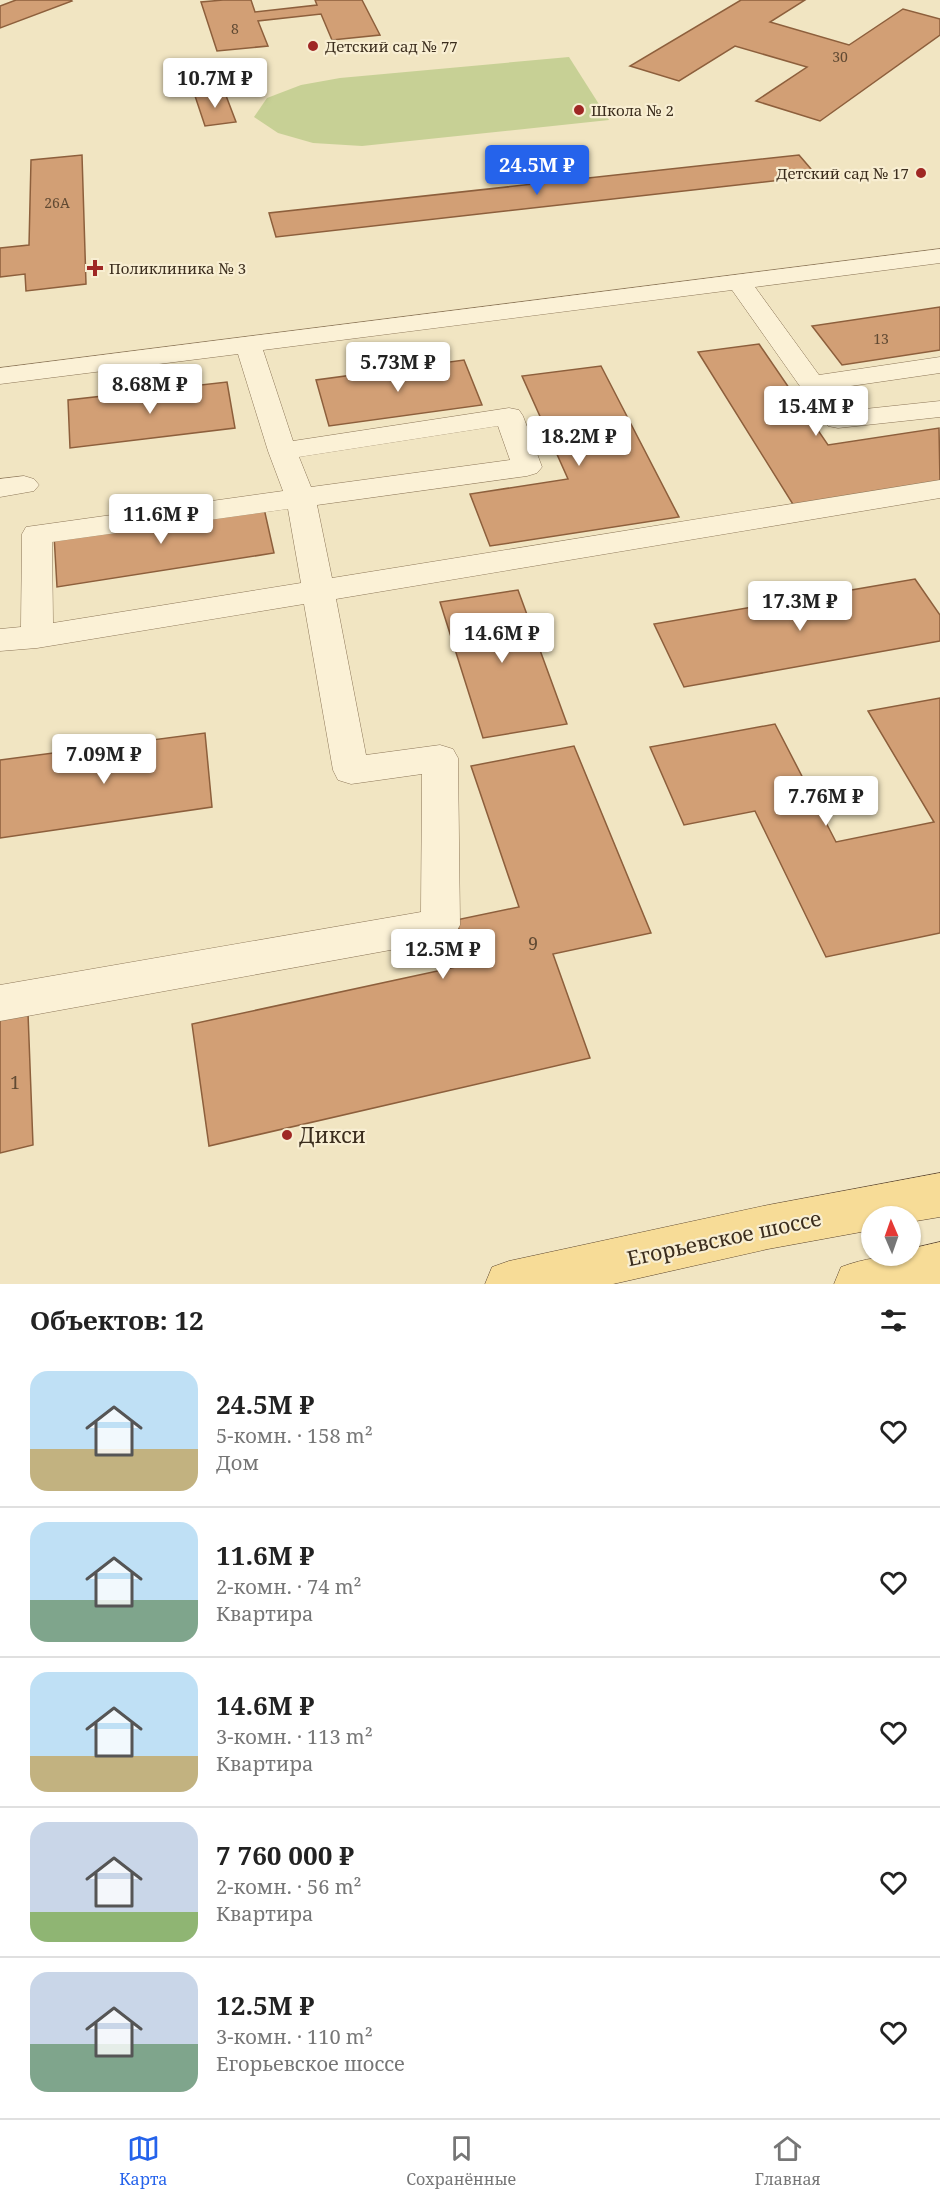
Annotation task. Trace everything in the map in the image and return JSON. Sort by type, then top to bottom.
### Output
[{"type":"main road","name":"Егорьевское шоссе","points":[[509,1284],[768,1227],[940,1195]]},
{"type":"main road","points":[[858,1284],[940,1265]]},
{"type":"lane","points":[[0,376],[940,256]]},
{"type":"lane","points":[[739,282],[838,420],[940,409]]},
{"type":"lane","points":[[0,1003],[440,925],[440,758],[351,770],[300,498],[282,451],[248,344]]},
{"type":"lane","points":[[812,384],[940,365]]},
{"type":"lane","points":[[37,637],[37,534],[527,467],[509,416],[282,451]]},
{"type":"lane","points":[[0,640],[37,637],[940,489]]},
{"type":"green space","points":[[569,57],[609,120],[362,146],[313,143],[278,133],[254,117],[267,98],[301,85],[340,78]]},
{"type":"building","points":[[16,0],[72,1],[0,28],[0,6]]},
{"type":"building","points":[[251,0],[255,12],[317,5],[315,0],[362,0],[380,35],[332,40],[321,14],[258,21],[268,46],[217,51],[201,2]]},
{"type":"building","points":[[741,0],[805,0],[770,22],[849,45],[903,9],[940,19],[940,35],[820,121],[756,101],[807,67],[735,46],[679,81],[630,66]]},
{"type":"building","points":[[225,93],[236,122],[205,126],[195,96]]},
{"type":"building","points":[[82,155],[86,284],[26,291],[25,274],[0,277],[0,248],[29,245],[31,160]]},
{"type":"building","points":[[799,155],[817,176],[276,237],[269,213]]},
{"type":"building","points":[[940,307],[940,350],[842,365],[812,326]]},
{"type":"building","points":[[759,344],[828,445],[939,428],[940,483],[794,506],[698,352]]},
{"type":"building","points":[[464,360],[482,405],[329,426],[316,380]]},
{"type":"building","points":[[601,366],[679,517],[490,546],[470,494],[568,479],[522,376]]},
{"type":"building","points":[[227,382],[235,428],[70,448],[68,400]]},
{"type":"building","points":[[263,504],[274,553],[57,587],[54,535]]},
{"type":"building","points":[[915,579],[940,615],[940,641],[684,687],[654,624]]},
{"type":"building","points":[[518,590],[567,724],[483,738],[440,602]]},
{"type":"building","points":[[940,698],[940,933],[826,957],[755,811],[684,825],[650,747],[775,724],[836,842],[934,822],[868,711]]},
{"type":"building","points":[[205,733],[212,807],[0,838],[0,760]]},
{"type":"building","points":[[574,746],[651,933],[553,954],[590,1058],[209,1146],[192,1024],[470,964],[456,920],[519,907],[471,766]]},
{"type":"building","points":[[28,1013],[33,1145],[0,1153],[0,1019]]},
{"type":"place","name":"Детский сад № 77","points":[[313,46]]},
{"type":"place","name":"Школа № 2","points":[[579,110]]},
{"type":"place","name":"Детский сад № 17","points":[[921,173]]},
{"type":"place","name":"Поликлиника № 3","points":[[95,268]]},
{"type":"place","name":"Дикси","points":[[287,1135]]}]
